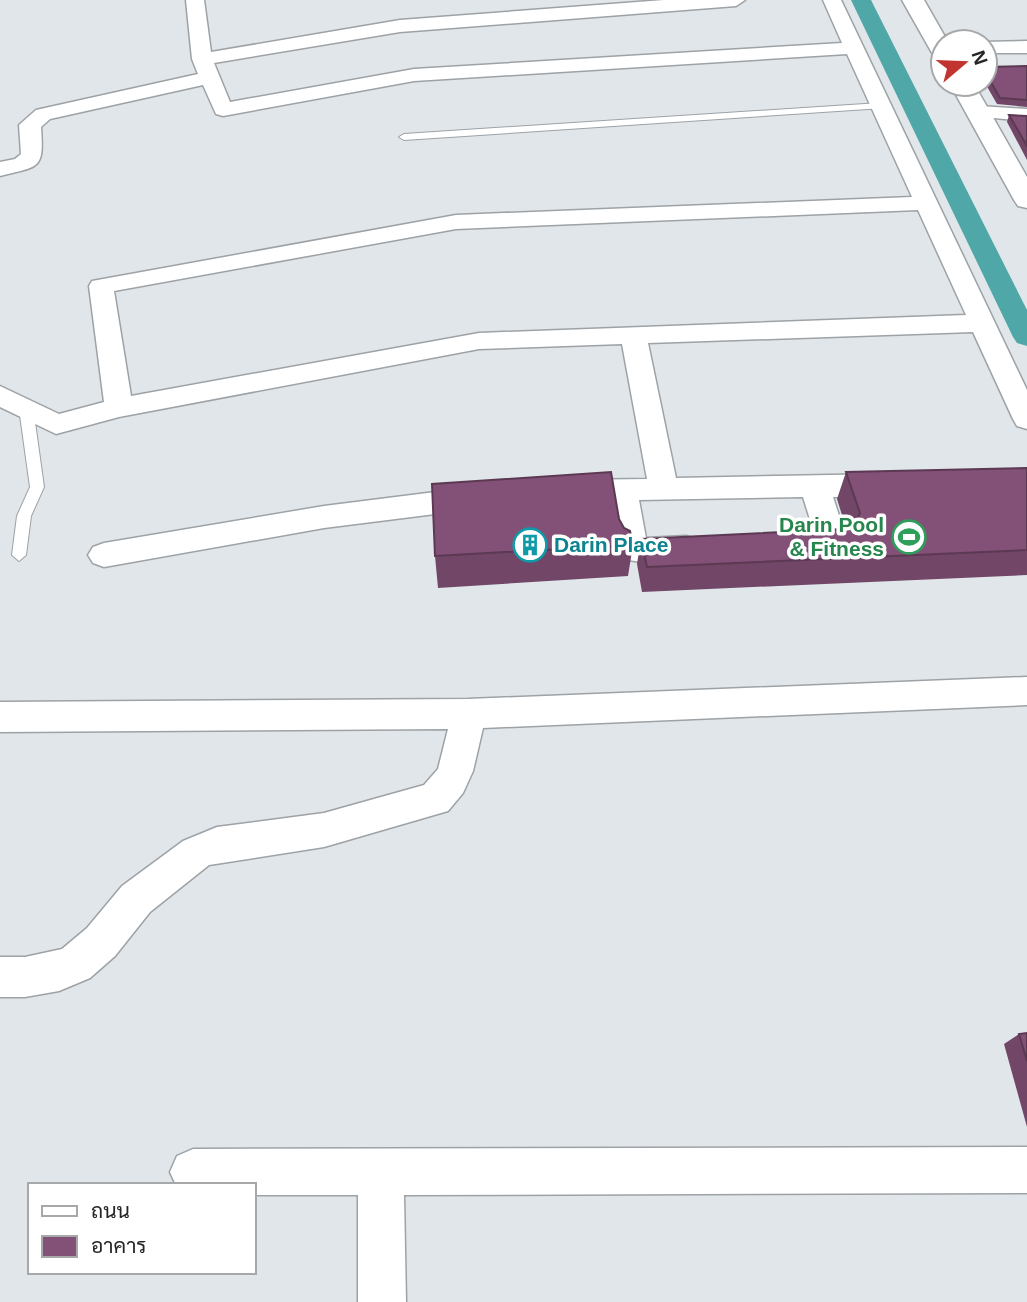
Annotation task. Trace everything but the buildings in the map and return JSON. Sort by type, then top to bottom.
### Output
[{"type":"street","points":[[200,0],[195,0],[206,68],[223,110],[414,75],[852,48]]},
{"type":"street","points":[[0,169],[22,164],[32,156],[30,125],[43,114],[206,68],[400,26],[736,0]]},
{"type":"street","points":[[832,0],[852,48],[1027,419]]},
{"type":"street","points":[[913,0],[930,28]]},
{"type":"street","points":[[999,47],[1027,47]]},
{"type":"street","points":[[970,98],[1027,200]]},
{"type":"street","points":[[979,113],[1027,115]]},
{"type":"street","points":[[119,408],[101,286],[456,222],[926,203]]},
{"type":"street","points":[[0,395],[55,424],[119,408],[479,341],[983,323]]},
{"type":"street","points":[[633,335],[664,490]]},
{"type":"street","points":[[544,491],[908,484]]},
{"type":"street","points":[[765,544],[832,540],[815,487]]},
{"type":"street","points":[[622,490],[633,550],[712,546]]},
{"type":"street","points":[[104,555],[324,517],[504,495]]},
{"type":"street","points":[[0,717],[468,714],[1027,691]]},
{"type":"street","points":[[0,977],[25,977],[59,971],[76,964],[101,942],[136,899],[196,853],[217,845],[324,830],[435,799],[447,791],[456,769],[468,714]]},
{"type":"street","points":[[193,1172],[1027,1170]]},
{"type":"street","points":[[381,1173],[382,1302]]},
{"type":"lane","points":[[404,137],[880,106]]},
{"type":"lane","points":[[19,555],[24,516],[37,487],[26,408]]},
{"type":"waterway","points":[[861,0],[1027,337]]},
{"type":"place","name":"Darin Pool & Fitness","points":[[909,537]]},
{"type":"place","name":"Darin Place","points":[[530,545]]}]
